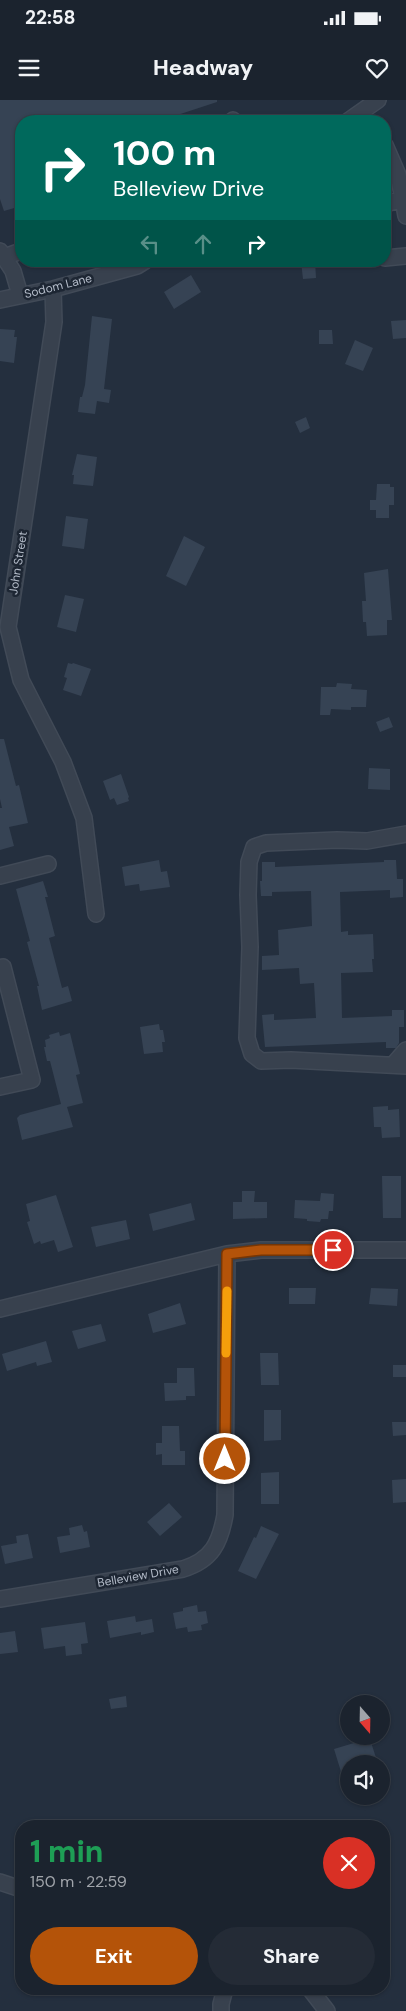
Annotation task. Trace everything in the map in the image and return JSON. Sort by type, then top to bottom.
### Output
[{"type":"street","points":[[367,115],[378,100]]},
{"type":"street","points":[[391,159],[398,175],[406,216]]},
{"type":"street","points":[[391,202],[403,199]]},
{"type":"street","points":[[15,251],[2,254],[14,271],[20,295]]},
{"type":"street","points":[[391,257],[406,256]]},
{"type":"street","name":"Sodom Lane","points":[[0,300],[53,289],[133,267]]},
{"type":"street","name":"John Street","points":[[53,289],[54,322],[4,632],[21,680],[63,762],[84,818],[96,914]]},
{"type":"street","points":[[406,834],[368,841],[337,840],[266,843],[254,847],[249,862],[250,947],[247,1038],[252,1054],[261,1061],[291,1060],[400,1066],[406,1050]]},
{"type":"street","points":[[0,876],[48,864]]},
{"type":"street","points":[[0,1087],[32,1080],[3,967]]},
{"type":"street","points":[[0,1310],[227,1254],[261,1250],[406,1250]]},
{"type":"street","name":"Belleview Drive","points":[[0,1599],[183,1569],[202,1561],[212,1552],[222,1535],[225,1515],[227,1254]]},
{"type":"street","points":[[0,1882],[15,1887]]},
{"type":"street","points":[[221,2011],[220,2004],[223,1995]]},
{"type":"street","points":[[315,1995],[327,2011]]},
{"type":"building","points":[[0,100],[217,100],[217,102],[177,115],[15,115],[15,208],[4,211],[0,199]]},
{"type":"building","points":[[302,267],[315,267],[316,278],[303,279]]},
{"type":"building","points":[[191,275],[201,292],[174,309],[164,292]]},
{"type":"building","points":[[92,316],[112,319],[104,389],[111,390],[109,403],[97,401],[95,414],[78,412],[80,397],[82,397],[85,385]]},
{"type":"building","points":[[406,320],[406,338],[393,339],[391,321]]},
{"type":"building","points":[[0,329],[15,330],[14,337],[17,337],[14,363],[0,361]]},
{"type":"building","points":[[319,330],[332,330],[333,344],[319,344]]},
{"type":"building","points":[[355,340],[373,348],[363,371],[345,364]]},
{"type":"building","points":[[306,417],[310,428],[300,433],[295,422]]},
{"type":"building","points":[[77,454],[97,457],[93,486],[73,484],[74,475],[72,475]]},
{"type":"building","points":[[377,484],[390,484],[390,487],[394,487],[394,505],[389,505],[389,518],[376,518],[376,510],[370,510],[370,500],[376,500]]},
{"type":"building","points":[[66,516],[88,519],[84,549],[62,546]]},
{"type":"building","points":[[184,536],[205,547],[186,586],[166,576]]},
{"type":"building","points":[[388,569],[392,620],[387,620],[387,635],[367,636],[366,622],[363,622],[362,601],[366,601],[364,573]]},
{"type":"building","points":[[65,595],[84,599],[76,632],[57,627]]},
{"type":"building","points":[[68,663],[91,669],[81,696],[63,690],[67,678],[64,677]]},
{"type":"building","points":[[337,683],[352,684],[351,689],[367,690],[366,707],[351,707],[351,710],[331,709],[330,715],[320,715],[321,687],[336,687]]},
{"type":"building","points":[[389,717],[393,727],[380,732],[376,722]]},
{"type":"building","points":[[0,739],[4,739],[16,786],[19,785],[28,823],[9,827],[14,846],[0,850],[0,808],[2,808],[0,799]]},
{"type":"building","points":[[369,768],[390,769],[390,790],[368,789]]},
{"type":"building","points":[[121,774],[129,801],[117,805],[114,798],[110,800],[103,781]]},
{"type":"building","points":[[159,860],[161,872],[167,871],[170,887],[140,891],[139,884],[125,886],[122,867]]},
{"type":"building","points":[[384,860],[396,860],[397,879],[403,879],[403,897],[390,898],[390,890],[340,892],[341,932],[348,931],[348,935],[373,934],[374,959],[372,959],[373,972],[341,973],[342,1018],[392,1016],[392,1010],[404,1010],[404,1027],[399,1027],[399,1043],[396,1048],[386,1048],[386,1042],[265,1047],[262,1015],[274,1014],[274,1020],[316,1018],[314,983],[300,984],[299,968],[262,970],[262,956],[279,955],[278,930],[312,926],[311,891],[272,892],[272,896],[261,896],[262,862],[275,862],[275,867],[384,862]]},
{"type":"building","points":[[43,881],[55,936],[49,938],[62,988],[68,986],[72,1001],[42,1010],[37,986],[39,986],[27,942],[30,941],[16,889]]},
{"type":"building","points":[[159,1024],[160,1030],[163,1030],[165,1042],[162,1042],[163,1052],[144,1054],[140,1027]]},
{"type":"building","points":[[59,1032],[60,1036],[70,1033],[80,1074],[76,1075],[83,1103],[67,1107],[73,1127],[22,1140],[17,1118],[20,1115],[61,1104],[50,1061],[47,1061],[44,1047],[46,1047],[45,1040],[50,1038],[49,1035]]},
{"type":"building","points":[[388,1106],[388,1110],[399,1109],[400,1137],[382,1138],[381,1127],[374,1127],[373,1107]]},
{"type":"building","points":[[382,1176],[401,1176],[401,1218],[383,1218]]},
{"type":"building","points":[[242,1191],[255,1191],[254,1202],[267,1202],[267,1218],[233,1219],[233,1202],[242,1202]]},
{"type":"building","points":[[321,1193],[334,1194],[333,1211],[329,1211],[328,1219],[321,1219],[320,1222],[294,1218],[295,1200],[320,1201]]},
{"type":"building","points":[[56,1195],[73,1247],[58,1252],[54,1240],[41,1244],[40,1241],[34,1244],[27,1222],[30,1221],[26,1204]]},
{"type":"building","points":[[191,1203],[195,1220],[153,1231],[149,1214]]},
{"type":"building","points":[[126,1220],[130,1239],[96,1247],[91,1227]]},
{"type":"building","points":[[289,1288],[316,1288],[315,1304],[289,1304]]},
{"type":"building","points":[[371,1288],[398,1289],[397,1306],[369,1304]]},
{"type":"building","points":[[180,1303],[186,1324],[153,1333],[148,1314]]},
{"type":"building","points":[[101,1324],[106,1341],[78,1349],[72,1331]]},
{"type":"building","points":[[46,1341],[52,1362],[37,1366],[36,1362],[7,1371],[2,1354]]},
{"type":"building","points":[[260,1353],[278,1353],[279,1385],[261,1385]]},
{"type":"building","points":[[393,1365],[406,1365],[406,1377],[393,1377]]},
{"type":"building","points":[[177,1368],[194,1368],[195,1396],[186,1396],[186,1400],[165,1401],[164,1383],[177,1383]]},
{"type":"building","points":[[264,1410],[281,1410],[281,1440],[264,1441]]},
{"type":"building","points":[[392,1422],[406,1422],[406,1435],[393,1436]]},
{"type":"building","points":[[162,1426],[179,1426],[180,1451],[185,1451],[185,1465],[162,1465],[162,1454],[156,1455],[156,1443],[162,1443]]},
{"type":"building","points":[[279,1472],[279,1504],[261,1504],[261,1473]]},
{"type":"building","points":[[406,1479],[406,1502],[393,1503],[392,1480]]},
{"type":"building","points":[[169,1503],[182,1517],[160,1536],[147,1522]]},
{"type":"building","points":[[82,1525],[84,1532],[87,1531],[90,1547],[60,1553],[57,1537],[70,1535],[69,1528]]},
{"type":"building","points":[[261,1526],[279,1534],[256,1579],[238,1571]]},
{"type":"building","points":[[28,1534],[33,1558],[5,1564],[1,1546],[17,1543],[16,1536]]},
{"type":"building","points":[[197,1605],[198,1612],[206,1611],[208,1623],[201,1625],[202,1630],[188,1632],[187,1627],[176,1629],[173,1613],[183,1611],[183,1608]]},
{"type":"building","points":[[135,1616],[136,1622],[152,1619],[154,1632],[141,1635],[141,1632],[110,1638],[107,1621]]},
{"type":"building","points":[[85,1622],[88,1643],[81,1644],[82,1654],[66,1656],[65,1646],[44,1649],[41,1628]]},
{"type":"building","points":[[15,1631],[18,1652],[0,1654],[0,1633]]},
{"type":"building","points":[[126,1696],[127,1707],[111,1709],[109,1699]]},
{"type":"building","points":[[347,1745],[372,1745],[375,1755],[340,1755],[340,1768],[334,1749]]},
{"type":"slow traffic","points":[[226,1353],[227,1291]]},
{"type":"route","points":[[225,1459],[227,1254],[261,1250],[333,1250]]}]
